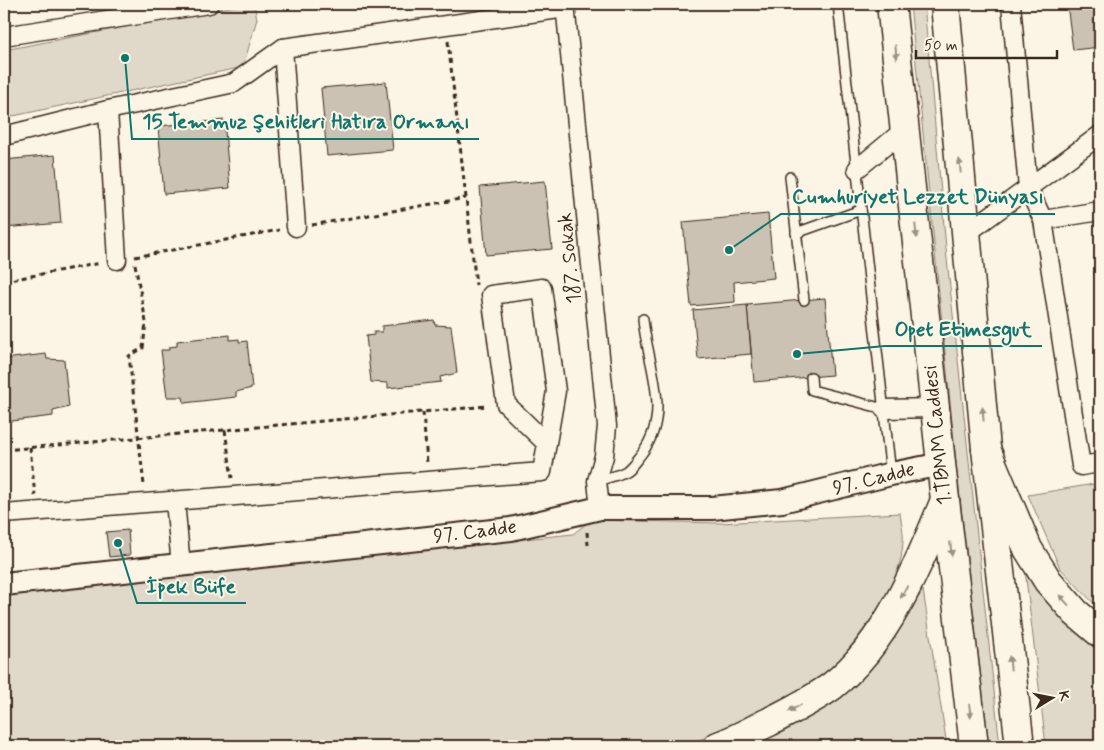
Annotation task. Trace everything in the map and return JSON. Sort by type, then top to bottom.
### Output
[{"type":"main road","name":"1.TBMM Caddesi","points":[[891,4],[974,746]]},
{"type":"main road","points":[[945,4],[986,449],[1020,746]]},
{"type":"main road","points":[[986,449],[1028,549],[1048,581],[1076,612],[1100,632]]},
{"type":"main road","points":[[718,746],[801,706],[832,686],[858,661],[885,625],[913,576],[945,500]]},
{"type":"street","points":[[4,36],[209,4]]},
{"type":"street","points":[[1011,4],[1028,188],[1043,220],[1081,466],[1100,463]]},
{"type":"street","points":[[4,136],[108,110],[234,83],[283,48],[566,6]]},
{"type":"street","name":"187. Sokak","points":[[566,6],[607,426],[604,456],[597,481],[600,508]]},
{"type":"street","points":[[283,48],[296,227]]},
{"type":"street","points":[[108,110],[117,260]]},
{"type":"street","points":[[856,168],[904,130]]},
{"type":"street","points":[[967,233],[1100,135]]},
{"type":"street","points":[[1043,220],[1100,211]]},
{"type":"street","points":[[4,514],[542,472],[556,391],[542,288],[491,295],[506,404],[546,443]]},
{"type":"street","points":[[884,409],[935,408]]},
{"type":"street","name":"97. Cadde","points":[[4,584],[511,529],[600,508],[712,508],[782,501],[891,474],[942,464]]},
{"type":"street","points":[[175,501],[181,566]]},
{"type":"lane","points":[[838,4],[891,474]]},
{"type":"lane","points":[[790,177],[804,300]]},
{"type":"lane","points":[[796,233],[861,210]]},
{"type":"lane","points":[[597,481],[626,471],[648,444],[656,424],[658,404],[656,382],[645,340],[643,319]]},
{"type":"lane","points":[[811,377],[812,390],[884,409]]},
{"type":"path","points":[[446,25],[478,297],[491,295]]},
{"type":"path","points":[[146,503],[129,356],[143,348],[146,322],[134,257],[466,198]]},
{"type":"path","points":[[4,281],[117,260]]},
{"type":"path","points":[[4,450],[506,404]]},
{"type":"path","points":[[423,412],[428,481]]},
{"type":"path","points":[[225,430],[234,496]]},
{"type":"path","points":[[30,448],[36,511]]},
{"type":"shaded area","points":[[245,4],[254,4],[257,19],[243,67],[4,118],[4,50]]},
{"type":"shaded area","points":[[910,4],[924,4],[947,259],[1000,746],[989,746],[958,481]]},
{"type":"shaded area","points":[[1100,483],[1100,610],[1060,568],[1028,495]]},
{"type":"shaded area","points":[[900,513],[903,538],[897,573],[873,617],[843,656],[844,662],[778,705],[683,746],[4,746],[4,593],[573,534],[591,520],[720,523]]},
{"type":"shaded area","points":[[1025,570],[1057,607],[1100,644],[1100,746],[1046,746]]},
{"type":"shaded area","points":[[923,590],[947,746],[742,746],[888,644]]},
{"type":"building","points":[[1067,4],[1100,4],[1100,47],[1073,50]]},
{"type":"building","points":[[386,82],[393,150],[327,156],[321,88]]},
{"type":"building","points":[[224,120],[230,188],[164,194],[158,126]]},
{"type":"building","points":[[55,155],[61,223],[4,228],[4,160]]},
{"type":"building","points":[[545,181],[552,249],[486,255],[480,187]]},
{"type":"building","points":[[768,214],[774,278],[734,282],[735,302],[691,306],[683,222]]},
{"type":"building","points":[[1100,271],[1100,310],[1094,272]]},
{"type":"building","points":[[825,298],[832,375],[754,382],[747,305]]},
{"type":"building","points":[[747,305],[751,354],[698,359],[693,310]]},
{"type":"building","points":[[434,320],[435,325],[451,326],[457,373],[440,377],[441,382],[388,388],[388,383],[371,382],[366,336],[374,335],[374,332],[382,332],[382,326]]},
{"type":"building","points":[[230,335],[230,340],[239,339],[239,342],[247,341],[252,388],[236,392],[236,397],[184,403],[183,397],[167,397],[161,350],[169,350],[169,347],[177,346],[177,341]]},
{"type":"building","points":[[46,354],[47,359],[64,360],[69,407],[53,411],[53,416],[4,422],[4,359]]},
{"type":"building","points":[[128,530],[130,555],[109,557],[106,532]]},
{"type":"place","name":"15 Temmuz Şehitleri Hatıra Ormanı","points":[[125,58]]},
{"type":"place","name":"Cumhuriyet Lezzet Dünyası","points":[[729,250]]},
{"type":"place","name":"Opet Etimesgut","points":[[797,354]]},
{"type":"place","name":"İpek Büfe","points":[[118,543]]}]
